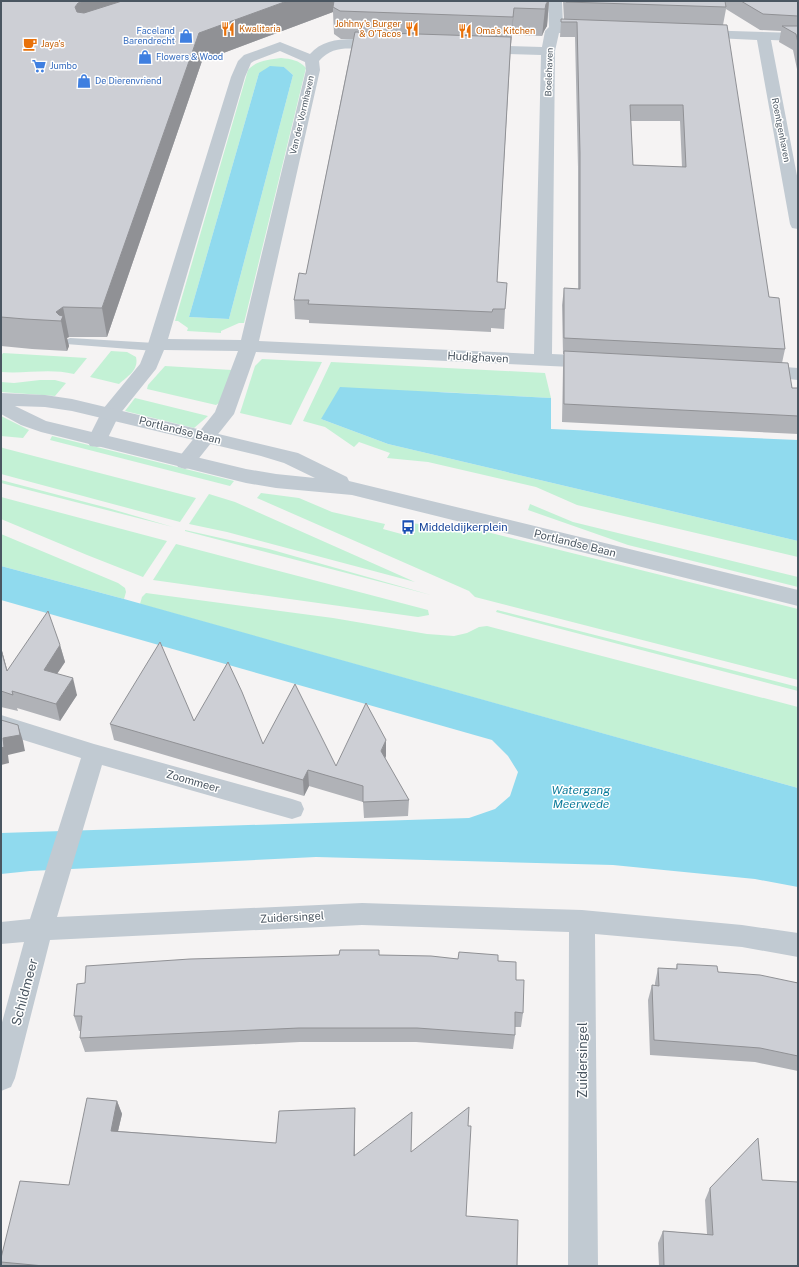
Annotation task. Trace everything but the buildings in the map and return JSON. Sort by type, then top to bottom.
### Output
[{"type":"street","points":[[555,1],[556,29],[608,31]]},
{"type":"street","name":"Boelehaven","points":[[543,360],[548,52],[552,31],[556,29]]},
{"type":"street","points":[[687,33],[798,37]]},
{"type":"street","name":"Roentgenhaven","points":[[763,36],[798,224]]},
{"type":"street","points":[[312,60],[316,52],[336,44],[399,46]]},
{"type":"street","name":"Van der Vormhaven","points":[[97,441],[110,413],[148,365],[156,345],[238,77],[245,61],[280,46],[312,60],[313,70],[249,346],[224,414],[185,462]]},
{"type":"street","points":[[468,48],[548,52]]},
{"type":"street","name":"Hudighaven","points":[[156,345],[249,346],[613,363]]},
{"type":"street","points":[[740,370],[798,374]]},
{"type":"street","name":"Portlandse Baan","points":[[1,399],[44,401],[110,413],[206,436],[291,458],[352,488]]},
{"type":"street","name":"Portlandse Baan","points":[[1,406],[34,424],[97,441],[257,478],[352,488],[798,598]]},
{"type":"street","name":"Zoommeer","points":[[1,724],[94,753],[292,809]]},
{"type":"street","points":[[40,929],[94,753]]},
{"type":"street","name":"Zuidersingel","points":[[1,933],[40,929],[362,914],[582,921],[742,936],[798,945]]},
{"type":"street","name":"Zuidersingel","points":[[582,921],[583,1266]]},
{"type":"street","name":"Schildmeer","points":[[1,1078],[40,929]]},
{"type":"lane","points":[[70,342],[156,345]]},
{"type":"green space","points":[[281,58],[295,60],[306,68],[244,323],[239,323],[221,331],[221,333],[187,331],[188,328],[178,321],[175,321],[248,70],[259,62]],"holes":[[[284,67],[293,75],[229,319],[189,317],[259,73]]]},
{"type":"green space","points":[[111,351],[127,352],[136,357],[136,366],[119,384],[90,377]]},
{"type":"green space","points":[[3,353],[87,358],[74,374],[56,371],[1,372],[1,356]]},
{"type":"green space","points":[[262,359],[322,362],[291,425],[240,413],[255,366]]},
{"type":"green space","points":[[331,362],[545,373],[551,398],[441,392],[321,419],[388,444],[798,541],[798,557],[577,505],[536,487],[428,462],[387,458],[390,453],[359,442],[354,447],[325,427],[303,421]]},
{"type":"green space","points":[[165,366],[232,370],[219,403],[216,405],[147,389],[148,385]]},
{"type":"green space","points":[[55,380],[66,383],[55,396],[1,392],[1,382],[14,383]]},
{"type":"green space","points":[[135,398],[208,416],[194,428],[125,411]]},
{"type":"green space","points":[[1,416],[29,430],[23,438],[1,436]]},
{"type":"green space","points":[[52,436],[234,481],[230,486],[50,440]]},
{"type":"green space","points":[[1,447],[196,498],[180,522],[1,474]]},
{"type":"green space","points":[[1,480],[108,508],[173,527],[1,483]]},
{"type":"green space","points":[[261,493],[299,498],[332,512],[385,524],[383,529],[405,535],[410,523],[483,531],[798,609],[798,680],[475,597],[469,591],[257,498]]},
{"type":"green space","points":[[209,494],[235,502],[415,582],[227,532],[189,524]]},
{"type":"green space","points":[[1,497],[167,541],[143,577],[1,519]]},
{"type":"green space","points":[[530,504],[573,522],[798,577],[798,587],[628,545],[528,510]]},
{"type":"green space","points":[[185,531],[269,549],[431,595]]},
{"type":"green space","points":[[1,534],[118,583],[125,588],[126,592],[124,599],[1,566]]},
{"type":"green space","points":[[176,544],[428,610],[429,615],[418,617],[153,580]]},
{"type":"green space","points":[[146,593],[333,618],[427,634],[454,636],[467,633],[479,627],[487,626],[798,707],[798,788],[140,604],[142,597]]},
{"type":"green space","points":[[497,610],[798,687],[798,691],[496,612]]},
{"type":"water","points":[[270,66],[284,67],[293,75],[229,319],[189,317],[259,73]]},
{"type":"water","points":[[340,387],[551,398],[551,429],[798,440],[798,541],[388,444],[321,419]]},
{"type":"water","name":"Watergang Meerwede","points":[[1,566],[124,599],[798,788],[798,887],[755,879],[613,865],[316,857],[30,871],[1,874],[1,833],[469,818],[495,809],[510,796],[518,772],[508,756],[492,740],[1,600]]},
{"type":"place","name":"Kwalitaria","points":[[228,29]]},
{"type":"place","name":"Johhny's Burger & O'Tacos","points":[[412,29]]},
{"type":"place","name":"Oma's Kitchen","points":[[465,31]]},
{"type":"place","name":"Faceland Barendrecht","points":[[186,36]]},
{"type":"place","name":"Jaya's","points":[[30,44]]},
{"type":"place","name":"Flowers & Wood","points":[[145,57]]},
{"type":"place","name":"Jumbo","points":[[39,66]]},
{"type":"place","name":"De Dierenvriend","points":[[84,81]]},
{"type":"place","name":"Middeldijkerplein","points":[[408,527]]}]
